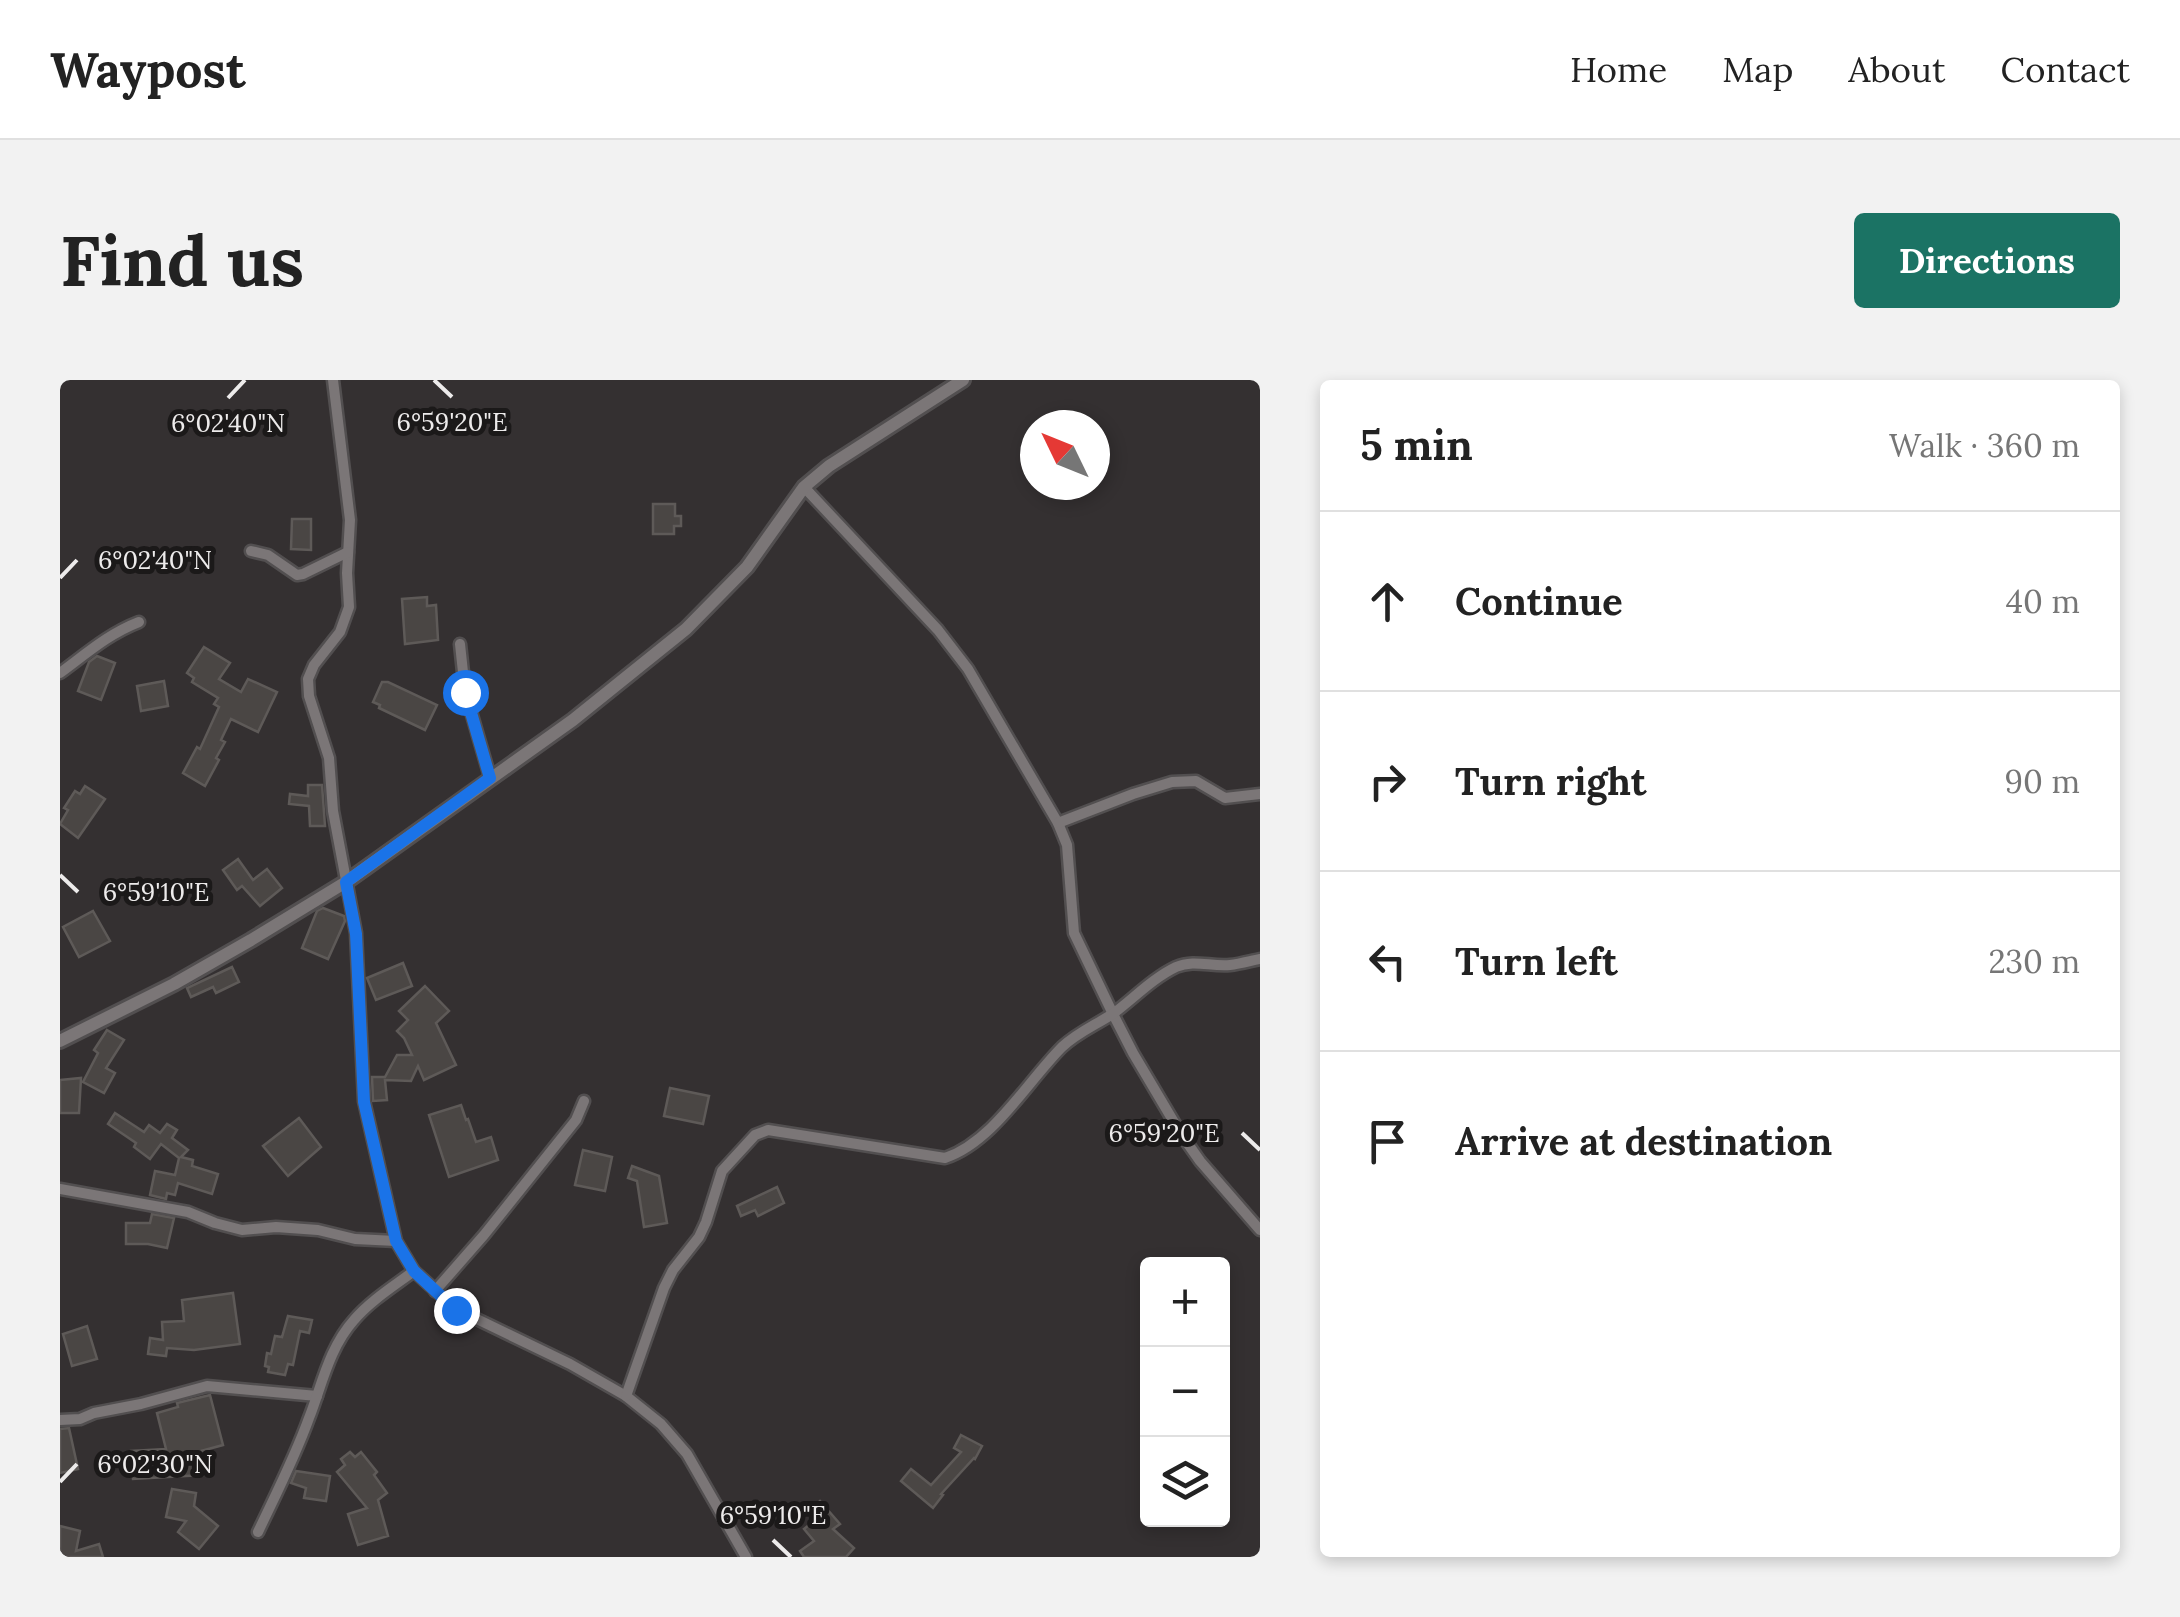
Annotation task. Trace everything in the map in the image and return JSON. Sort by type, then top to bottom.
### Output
[{"type":"street","points":[[333,380],[350,520],[349,607],[340,632],[308,678],[309,696],[328,758],[333,811],[356,934],[364,1102],[396,1241],[414,1271],[456,1310],[570,1364],[626,1396],[660,1424],[687,1454],[746,1557]]},
{"type":"street","points":[[60,1040],[174,984],[346,882],[573,720],[686,629],[746,568],[804,487],[829,466],[963,380]]},
{"type":"street","points":[[804,487],[938,630],[968,669],[1058,823],[1067,845],[1074,934],[1133,1053],[1200,1161],[1260,1230]]},
{"type":"street","points":[[251,551],[268,555],[297,574],[348,552]]},
{"type":"street","points":[[60,673],[96,644],[138,622]]},
{"type":"street","points":[[460,644],[465,692],[490,778]]},
{"type":"street","points":[[1058,823],[1172,782],[1196,781],[1226,798],[1260,794]]},
{"type":"street","points":[[626,1396],[672,1270],[699,1237],[722,1171],[755,1135],[768,1130],[928,1156],[945,1158],[958,1154],[1007,1110],[1076,1034],[1113,1014],[1177,967],[1194,962],[1232,965],[1260,959]]},
{"type":"street","points":[[435,1292],[576,1120],[584,1100]]},
{"type":"street","points":[[60,1188],[188,1212],[242,1230],[318,1230],[355,1240],[396,1241]]},
{"type":"street","points":[[258,1532],[339,1341],[355,1318],[414,1271]]},
{"type":"street","points":[[60,1420],[80,1419],[94,1412],[207,1386],[317,1396]]},
{"type":"building","points":[[653,504],[675,504],[675,516],[681,516],[681,526],[674,526],[674,534],[653,534]]},
{"type":"building","points":[[292,519],[311,519],[311,550],[291,549]]},
{"type":"building","points":[[427,597],[427,606],[436,605],[438,640],[405,644],[402,599]]},
{"type":"building","points":[[204,647],[230,663],[219,679],[241,692],[248,679],[277,692],[258,732],[231,719],[221,740],[225,742],[216,758],[219,760],[205,786],[183,773],[197,747],[200,749],[219,707],[214,704],[218,698],[192,682],[194,678],[187,673]]},
{"type":"building","points":[[97,656],[115,663],[101,700],[78,691],[89,662]]},
{"type":"building","points":[[164,681],[168,706],[141,711],[137,686]]},
{"type":"building","points":[[382,682],[437,705],[425,730],[373,702]]},
{"type":"building","points":[[308,785],[322,785],[325,826],[310,826],[309,806],[289,804],[290,794],[308,796]]},
{"type":"building","points":[[85,786],[105,799],[78,838],[60,824],[75,791],[80,794]]},
{"type":"building","points":[[238,859],[253,880],[267,869],[282,888],[260,906],[242,886],[237,890],[223,870]]},
{"type":"building","points":[[323,908],[344,916],[345,921],[328,959],[302,948],[317,911]]},
{"type":"building","points":[[93,911],[110,941],[79,957],[63,927]]},
{"type":"building","points":[[403,963],[412,986],[376,1000],[367,978]]},
{"type":"building","points":[[232,967],[239,982],[216,993],[213,987],[191,997],[187,988]]},
{"type":"building","points":[[425,986],[449,1011],[436,1023],[456,1065],[424,1080],[418,1066],[411,1081],[385,1080],[387,1100],[373,1101],[372,1077],[385,1077],[397,1055],[412,1055],[397,1031],[408,1020],[399,1011]]},
{"type":"building","points":[[107,1030],[124,1040],[106,1068],[115,1073],[104,1093],[83,1082],[98,1053],[94,1050]]},
{"type":"building","points":[[81,1078],[79,1113],[60,1113],[60,1080]]},
{"type":"building","points":[[670,1088],[709,1096],[703,1124],[664,1116]]},
{"type":"building","points":[[461,1105],[476,1142],[491,1137],[498,1160],[449,1177],[429,1115]]},
{"type":"building","points":[[115,1113],[144,1132],[149,1125],[160,1133],[167,1124],[177,1130],[172,1138],[188,1150],[181,1157],[193,1160],[192,1166],[218,1174],[212,1194],[178,1183],[175,1195],[167,1193],[166,1199],[150,1195],[155,1171],[175,1175],[179,1158],[161,1144],[150,1159],[134,1147],[136,1143],[108,1124]]},
{"type":"building","points":[[299,1118],[321,1147],[288,1176],[263,1146]]},
{"type":"building","points":[[583,1150],[612,1157],[605,1191],[575,1185]]},
{"type":"building","points":[[632,1166],[659,1176],[667,1223],[644,1227],[637,1181],[628,1178]]},
{"type":"building","points":[[777,1187],[784,1203],[758,1216],[755,1210],[741,1216],[737,1206]]},
{"type":"building","points":[[152,1214],[174,1218],[167,1248],[126,1244],[126,1223],[150,1223]]},
{"type":"building","points":[[233,1293],[240,1344],[194,1350],[167,1348],[166,1356],[148,1354],[150,1338],[163,1340],[162,1322],[184,1321],[182,1300]]},
{"type":"building","points":[[288,1316],[312,1320],[309,1333],[300,1331],[293,1365],[288,1364],[285,1375],[268,1372],[267,1353],[271,1354],[275,1336],[282,1337]]},
{"type":"building","points":[[87,1326],[97,1359],[72,1366],[63,1334]]},
{"type":"building","points":[[210,1395],[223,1445],[201,1451],[203,1475],[133,1479],[131,1451],[166,1449],[157,1413],[178,1407],[177,1403]]},
{"type":"building","points":[[69,1428],[78,1469],[60,1473],[60,1429]]},
{"type":"building","points":[[961,1435],[982,1446],[933,1508],[901,1481],[911,1469],[931,1485],[961,1452],[954,1448]]},
{"type":"building","points":[[350,1452],[355,1457],[361,1452],[387,1493],[378,1500],[388,1536],[358,1545],[348,1514],[367,1508],[337,1472],[345,1465],[341,1459]]},
{"type":"building","points":[[296,1471],[330,1476],[326,1501],[304,1498],[306,1488],[291,1483]]},
{"type":"building","points":[[172,1489],[196,1493],[194,1506],[218,1526],[199,1549],[178,1532],[186,1521],[166,1517]]},
{"type":"building","points":[[820,1501],[840,1524],[833,1529],[854,1548],[846,1557],[804,1557],[800,1551],[814,1541],[804,1529],[819,1517],[812,1508]]},
{"type":"building","points":[[60,1526],[80,1531],[76,1551],[99,1544],[103,1557],[60,1557]]},
{"type":"route","points":[[456,1310],[414,1271],[396,1241],[364,1102],[356,934],[346,882],[490,778],[465,692]]}]
